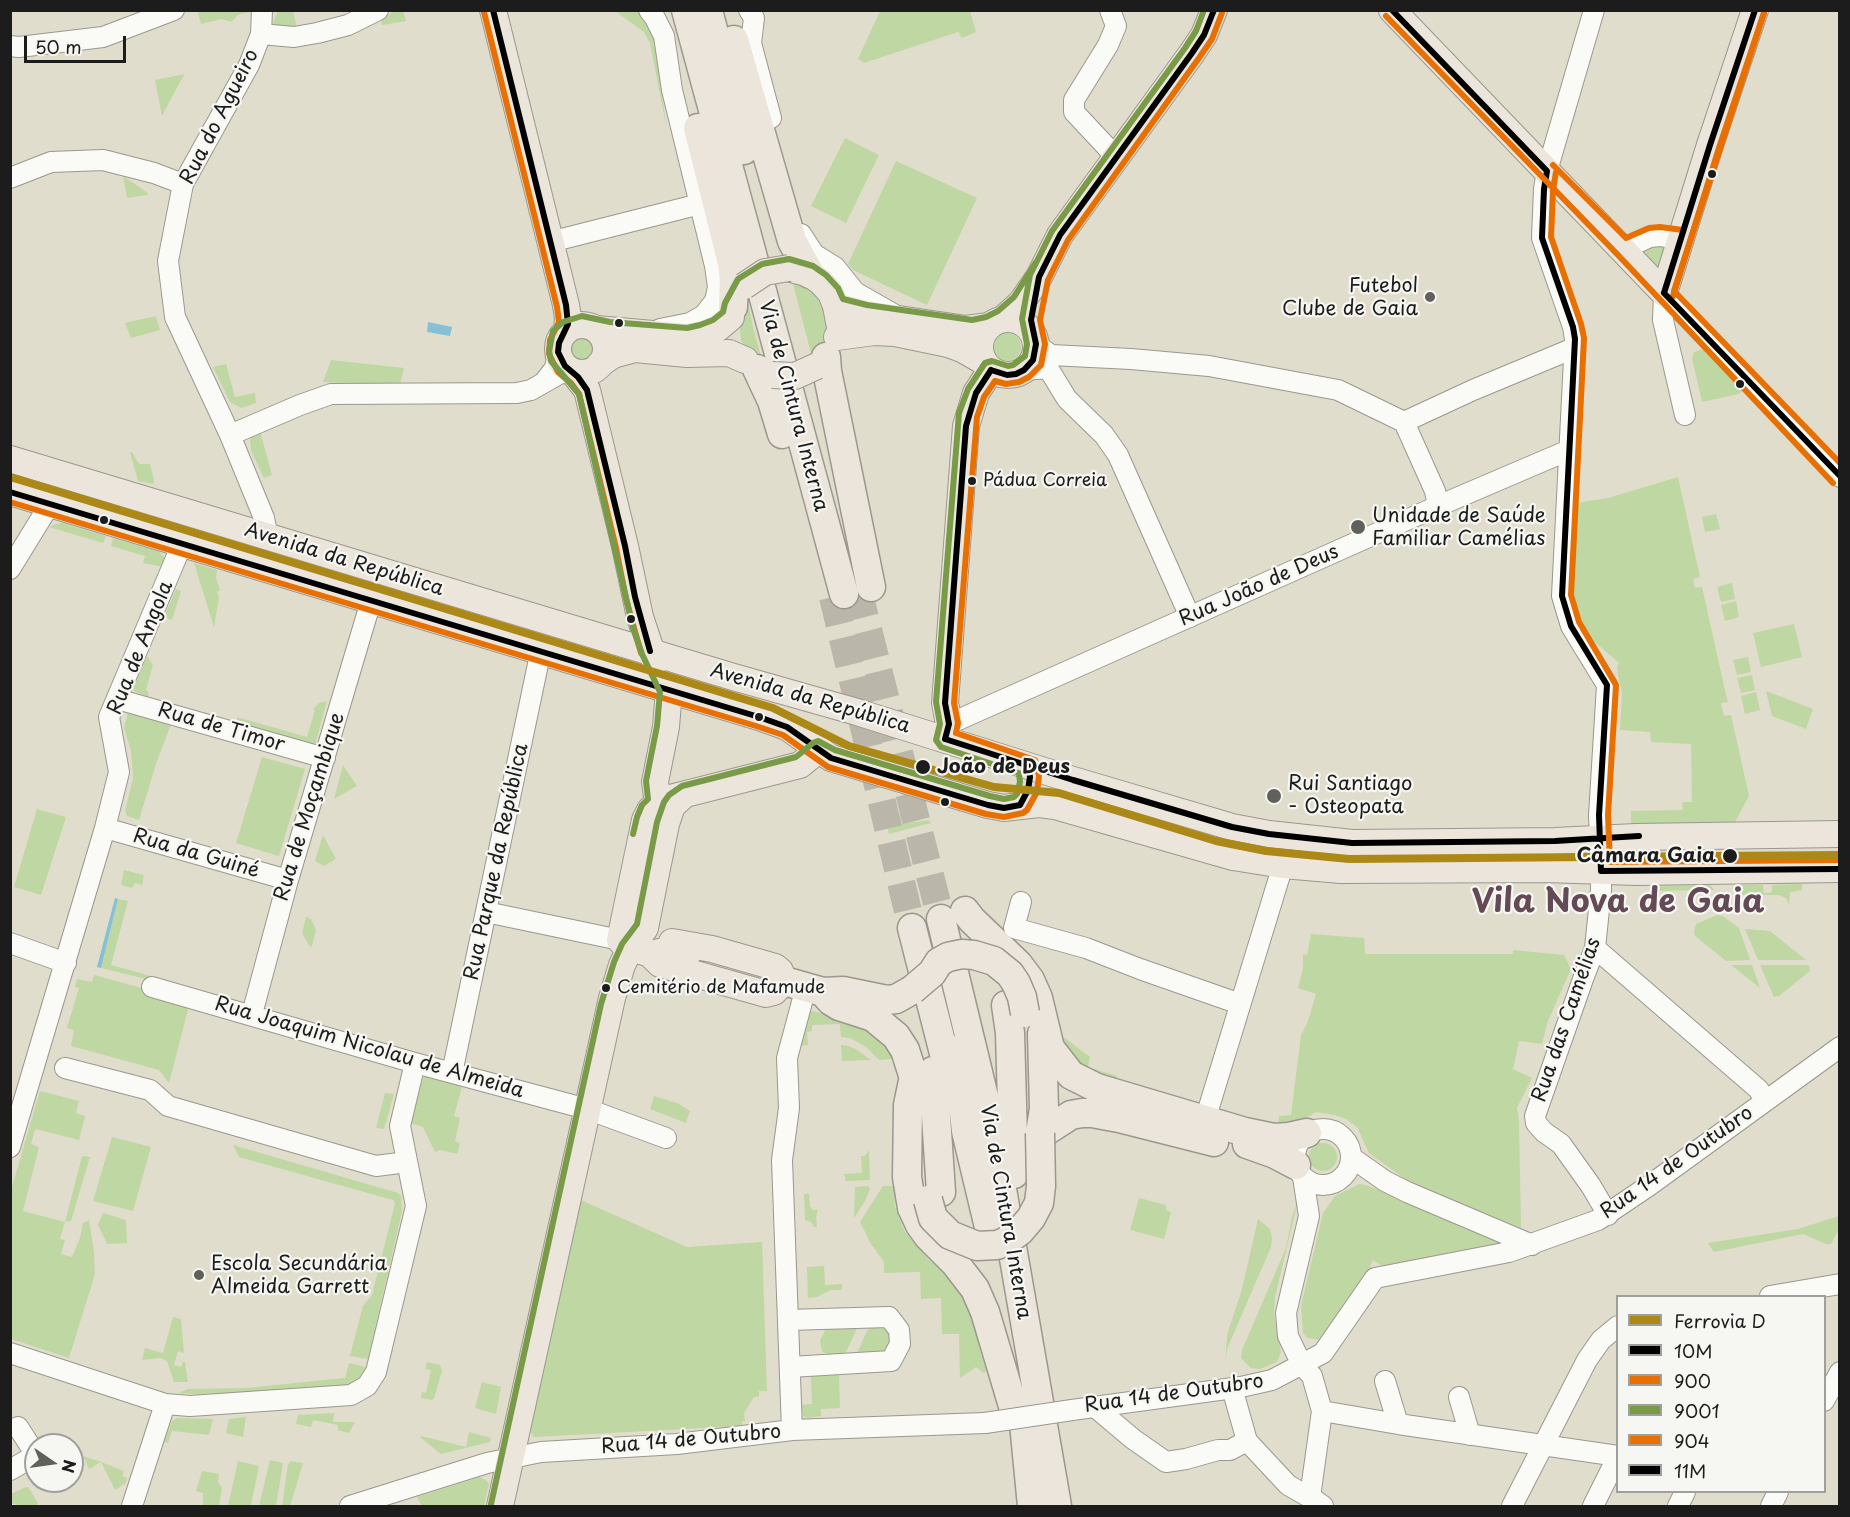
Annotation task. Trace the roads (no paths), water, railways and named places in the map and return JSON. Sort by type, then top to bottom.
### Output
[{"type":"highway","points":[[671,10],[680,59],[732,263],[736,303]]},
{"type":"highway","name":"Via de Cintura Interna","points":[[686,10],[852,592]]},
{"type":"highway","name":"Via de Cintura Interna","points":[[708,10],[852,592]]},
{"type":"highway","points":[[724,10],[800,271]]},
{"type":"highway","points":[[827,353],[827,371],[852,592]]},
{"type":"highway","points":[[758,368],[852,592]]},
{"type":"highway","points":[[935,1196],[924,987],[940,919],[972,920],[1018,964],[1030,980],[1038,998],[1024,1011],[1010,1033],[1014,1174],[1048,1398],[1048,1505]]},
{"type":"highway","name":"Via de Cintura Interna","points":[[940,919],[1048,1505]]},
{"type":"highway","points":[[804,987],[843,991],[887,1000],[896,999],[961,971],[984,975],[1024,1011],[1071,1075],[1097,1088],[1245,1132],[1274,1138],[1307,1133]]},
{"type":"highway","points":[[804,987],[834,1004],[873,1017],[897,1036],[905,1050],[921,1103],[935,1196],[953,1218],[963,1225],[987,1231],[1031,1218],[1039,1203],[1040,1133],[1032,1112],[1024,1011]]},
{"type":"highway","points":[[924,987],[979,1128]]},
{"type":"highway","points":[[913,1081],[908,1105],[907,1177],[912,1208],[920,1226],[955,1263],[975,1289],[985,1312],[1013,1406],[1025,1427]]},
{"type":"highway","points":[[1040,1133],[1064,1102],[1086,1097],[1108,1101],[1227,1137],[1291,1165]]},
{"type":"highway","points":[[1020,1223],[1022,1173],[1031,1147],[1043,1133],[1071,1115],[1092,1113],[1236,1147],[1291,1165]]},
{"type":"highway","name":"Via de Cintura Interna","points":[[979,1128],[984,1198],[1025,1427],[1048,1505]]},
{"type":"main road","points":[[493,10],[566,304],[568,318],[566,351],[587,390],[635,597],[650,651],[669,690],[666,728],[655,782],[658,803],[640,878],[640,901]]},
{"type":"main road","points":[[987,366],[980,354],[981,339],[996,323],[1021,303],[1039,277],[1060,235],[1204,35],[1214,10]]},
{"type":"main road","points":[[1392,10],[1665,292],[1710,145],[1755,10]]},
{"type":"main road","points":[[566,351],[582,325],[596,329],[687,336],[703,334],[718,328],[736,303],[765,272],[800,271],[821,282],[831,293],[836,306],[839,321],[827,353]]},
{"type":"main road","points":[[1038,354],[1031,320],[1039,277]]},
{"type":"main road","points":[[736,303],[731,333],[736,347],[758,368]]},
{"type":"main road","points":[[836,306],[865,314],[966,329],[996,323],[1020,322],[1027,327],[1038,354]]},
{"type":"main road","points":[[596,329],[605,342],[604,357],[600,364]]},
{"type":"main road","points":[[566,351],[580,373],[588,372],[613,355],[635,349],[687,354],[729,353],[758,368],[795,376],[827,353],[874,332],[895,333],[948,344],[962,349],[987,366],[1008,375],[1038,354]]},
{"type":"main road","points":[[947,731],[945,702],[966,426],[987,366]]},
{"type":"main road","name":"Avenida da República","points":[[10,459],[827,704],[947,731],[1028,766],[1232,827],[1269,834],[1352,843],[1839,834]]},
{"type":"main road","name":"Avenida da República","points":[[10,492],[542,650],[787,727],[831,758],[988,806],[1004,808],[1039,804],[1055,806],[1233,856],[1282,866],[1341,870],[1839,869]]},
{"type":"main road","points":[[182,512],[184,530],[182,544]]},
{"type":"main road","points":[[636,944],[645,820],[650,810],[658,803],[684,795],[800,765],[818,750],[813,727],[817,713],[827,704]]},
{"type":"main road","points":[[1020,805],[1029,783],[1028,766]]},
{"type":"main road","points":[[500,1506],[612,998],[622,964],[636,944],[672,806],[684,795]]},
{"type":"main road","points":[[1600,838],[1601,871]]},
{"type":"main road","points":[[636,944],[655,939],[690,959],[712,949],[776,967],[804,987]]},
{"type":"street","points":[[10,46],[19,47],[103,37],[174,10]]},
{"type":"street","name":"Rua do Agueiro","points":[[262,10],[261,34],[249,65],[183,184],[168,261],[175,317],[230,435],[264,518],[268,537]]},
{"type":"street","points":[[261,34],[294,38],[348,25],[378,10]]},
{"type":"street","points":[[640,332],[690,323],[709,311],[716,301],[717,287],[716,266],[674,100],[664,36],[649,10]]},
{"type":"street","points":[[749,10],[754,18],[751,43],[802,236],[814,254],[835,267],[855,292],[902,319]]},
{"type":"street","points":[[1110,10],[1116,26],[1108,45],[1074,100],[1074,112],[1117,158]]},
{"type":"street","points":[[1594,10],[1547,171],[1542,238],[1573,327],[1575,339],[1562,596],[1571,626],[1607,685],[1599,815],[1600,838]]},
{"type":"street","points":[[10,178],[51,162],[103,160],[154,173],[183,184]]},
{"type":"street","points":[[550,242],[700,204]]},
{"type":"street","points":[[1624,249],[1650,237],[1682,238]]},
{"type":"street","points":[[1665,292],[1663,320],[1685,415]]},
{"type":"street","points":[[1665,292],[1839,477]]},
{"type":"street","points":[[1404,422],[1473,390],[1574,348]]},
{"type":"street","points":[[230,435],[331,394],[517,393],[531,390],[559,374],[566,351]]},
{"type":"street","points":[[1038,354],[1209,366],[1338,390],[1404,422],[1436,491],[1438,506]]},
{"type":"street","points":[[1038,354],[1067,399],[1104,435],[1118,455],[1190,617]]},
{"type":"street","name":"Rua João de Deus","points":[[947,731],[1190,617],[1569,450]]},
{"type":"street","points":[[231,526],[245,513],[253,494]]},
{"type":"street","points":[[10,569],[50,504]]},
{"type":"street","name":"Rua de Angola","points":[[10,1147],[66,963],[119,772],[109,717],[182,544]]},
{"type":"street","name":"Rua de Moçambique","points":[[252,1014],[288,880],[371,601]]},
{"type":"street","name":"Rua Parque da República","points":[[452,1073],[542,650]]},
{"type":"street","name":"Rua de Timor","points":[[117,699],[325,758]]},
{"type":"street","name":"Rua da Guiné","points":[[105,828],[288,880]]},
{"type":"street","points":[[1205,1120],[1282,866]]},
{"type":"street","name":"Rua das Camélias","points":[[1601,871],[1602,890],[1595,948],[1582,979],[1535,1116],[1536,1123],[1544,1132],[1561,1144],[1591,1186],[1608,1215]]},
{"type":"street","points":[[1021,902],[1014,928],[1086,948],[1240,1004]]},
{"type":"street","points":[[486,912],[636,944]]},
{"type":"street","points":[[10,943],[66,963]]},
{"type":"street","points":[[1595,948],[1758,1089],[1766,1100]]},
{"type":"street","name":"Rua Joaquim Nicolau de Almeida","points":[[152,987],[416,1063],[587,1109],[666,1138]]},
{"type":"street","points":[[792,1430],[782,1160],[789,1108],[787,1058],[804,987]]},
{"type":"street","name":"Rua 14 de Outubro","points":[[350,1506],[510,1458],[541,1452],[677,1444],[792,1430],[985,1422],[1232,1388],[1272,1380],[1323,1353],[1375,1278],[1509,1252],[1608,1215],[1839,1047]]},
{"type":"street","points":[[10,1353],[165,1404],[190,1406],[351,1395],[367,1386],[376,1372],[416,1206],[400,1126],[416,1063]]},
{"type":"street","points":[[65,1068],[150,1090],[168,1106],[376,1166],[407,1162]]},
{"type":"street","points":[[1232,1388],[1247,1441],[1288,1485],[1316,1502],[1322,1411],[1312,1376],[1302,1365],[1288,1336],[1286,1313],[1309,1216],[1320,1196],[1345,1173],[1351,1157],[1350,1148],[1340,1134],[1323,1128],[1314,1129],[1300,1140],[1291,1165],[1309,1216]]},
{"type":"street","points":[[1351,1157],[1385,1181],[1407,1192],[1532,1245]]},
{"type":"street","points":[[1291,1165],[1317,1184],[1332,1184]]},
{"type":"street","points":[[1776,1295],[1839,1285]]},
{"type":"street","points":[[788,1320],[890,1317],[899,1330],[900,1337],[900,1344],[891,1361],[790,1367]]},
{"type":"street","points":[[1512,1506],[1587,1360],[1601,1340],[1616,1327]]},
{"type":"street","points":[[1826,1397],[1839,1372]]},
{"type":"street","points":[[1385,1382],[1398,1424]]},
{"type":"street","points":[[1459,1397],[1470,1435]]},
{"type":"street","points":[[132,1506],[165,1404]]},
{"type":"street","points":[[1095,1407],[1133,1439],[1166,1462],[1218,1450],[1230,1450],[1247,1441]]},
{"type":"street","points":[[1322,1411],[1616,1456]]},
{"type":"street","points":[[10,1470],[36,1455],[18,1427]]},
{"type":"street","points":[[1593,1506],[1616,1458]]},
{"type":"water","points":[[428,322],[452,327],[450,336],[427,332]]},
{"type":"water","points":[[115,898],[118,899],[101,968],[97,967]]},
{"type":"tunnel","points":[[858,590],[941,919]]},
{"type":"tunnel","points":[[833,597],[912,928]]},
{"type":"rail line","name":"D","points":[[10,477],[773,708],[849,746],[994,787],[1059,793],[1216,841],[1266,851],[1349,859],[1840,855]]},
{"type":"place","name":"Futebol Clube de Gaia","points":[[1430,297]]},
{"type":"place","name":"Pádua Correia","points":[[972,481]]},
{"type":"place","name":"Unidade de Saúde Familiar Camélias","points":[[1358,527]]},
{"type":"place","name":"João de Deus","points":[[923,767]]},
{"type":"place","name":"Rui Santiago - Osteopata","points":[[1274,796]]},
{"type":"place","name":"Câmara Gaia","points":[[1730,856]]},
{"type":"place","name":"Cemitério de Mafamude","points":[[606,988]]},
{"type":"place","name":"Escola Secundária Almeida Garrett","points":[[199,1275]]},
{"type":"district","name":"Vila Nova de Gaia","points":[[1618,903]]}]
